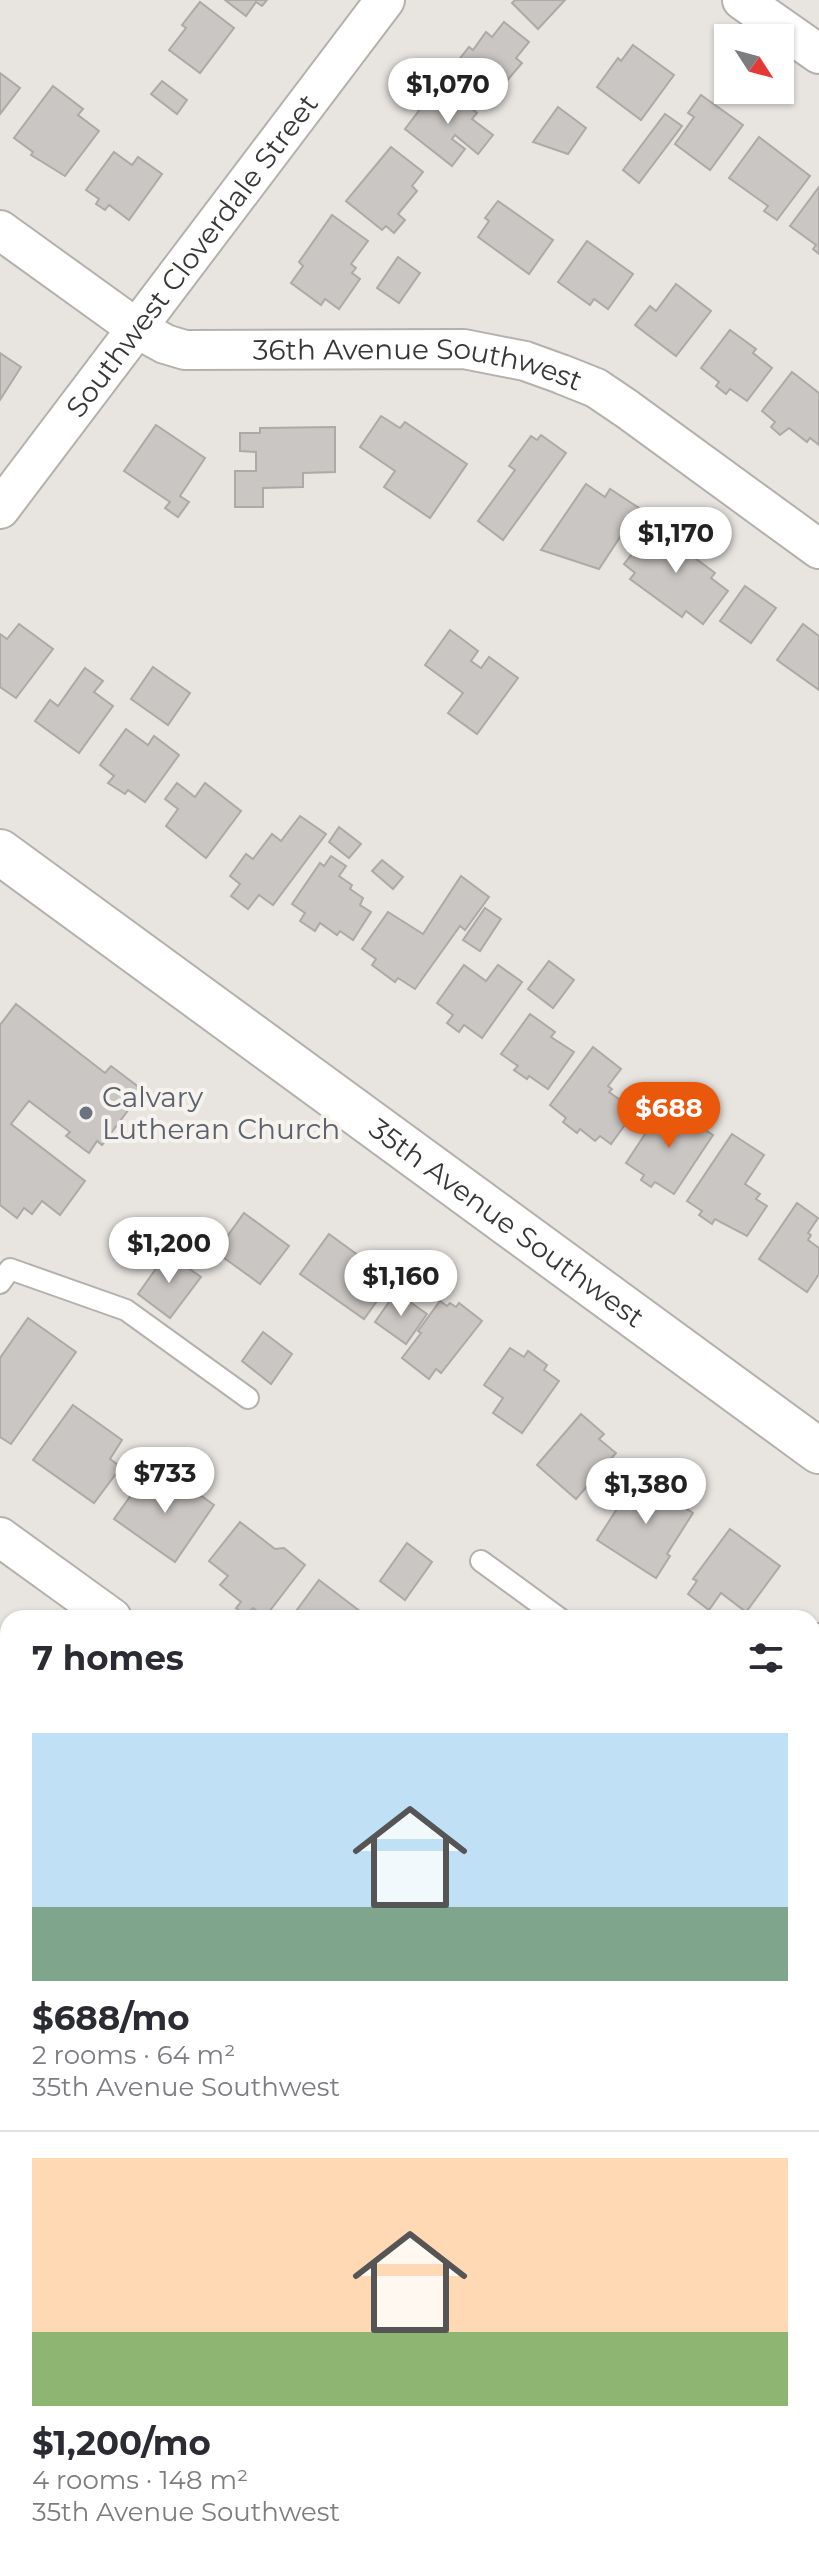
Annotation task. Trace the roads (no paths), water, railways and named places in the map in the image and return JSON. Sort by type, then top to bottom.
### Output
[{"type":"main road","name":"35th Avenue Southwest","points":[[5,867],[819,1451]]},
{"type":"street","name":"Southwest Cloverdale Street","points":[[0,509],[385,0]]},
{"type":"street","points":[[742,0],[819,54]]},
{"type":"street","name":"36th Avenue Southwest","points":[[0,230],[136,328],[165,344],[185,350],[464,349],[525,361],[596,388],[819,549]]},
{"type":"street","points":[[0,1537],[101,1610]]},
{"type":"lane","points":[[5,1276],[126,1310],[248,1398]]},
{"type":"lane","points":[[481,1561],[548,1610]]},
{"type":"place","name":"Calvary Lutheran Church","points":[[86,1113]]}]
